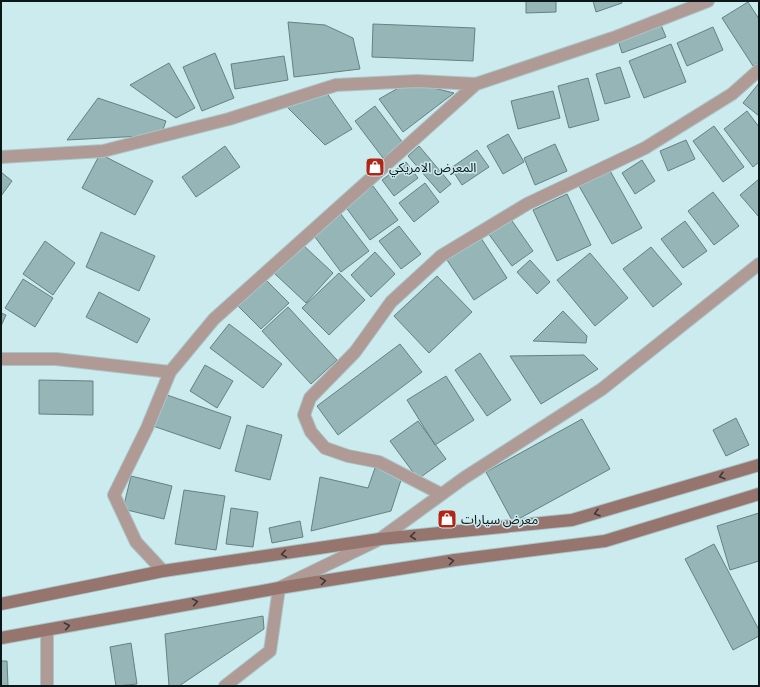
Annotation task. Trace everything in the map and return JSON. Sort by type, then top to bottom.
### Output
[{"type":"street","points":[[1,157],[103,151],[228,119],[336,85],[417,81],[476,84],[613,38],[708,1]]},
{"type":"street","points":[[442,494],[378,462],[348,456],[325,448],[311,432],[304,415],[310,398],[355,352],[391,302],[442,256],[527,204],[645,148],[732,94],[759,70]]},
{"type":"street","points":[[163,572],[136,542],[114,495],[147,428],[170,372],[214,320],[476,84]]},
{"type":"street","points":[[279,588],[380,539],[464,478],[602,389],[759,264]]},
{"type":"street","points":[[1,359],[56,359],[170,372]]},
{"type":"street","points":[[1,604],[163,572],[380,539],[572,520],[759,465]]},
{"type":"street","points":[[1,638],[279,588],[456,560],[605,541],[759,494]]},
{"type":"street","points":[[225,686],[270,651],[279,588]]},
{"type":"street","points":[[47,630],[47,686]]},
{"type":"building","points":[[526,1],[556,1],[556,12],[526,13]]},
{"type":"building","points":[[593,1],[621,1],[622,3],[596,12]]},
{"type":"building","points":[[748,2],[759,19],[759,62],[753,66],[722,18]]},
{"type":"building","points":[[288,22],[325,25],[353,38],[360,69],[294,77]]},
{"type":"building","points":[[373,24],[475,28],[473,61],[372,57]]},
{"type":"building","points":[[661,25],[666,37],[622,53],[618,40]]},
{"type":"building","points":[[713,27],[723,50],[687,66],[677,43]]},
{"type":"building","points":[[671,44],[686,82],[644,98],[629,61]]},
{"type":"building","points":[[215,53],[234,98],[202,111],[183,67]]},
{"type":"building","points":[[284,56],[288,80],[235,89],[231,64]]},
{"type":"building","points":[[169,63],[195,108],[176,118],[130,85]]},
{"type":"building","points":[[620,67],[630,97],[605,104],[596,74]]},
{"type":"building","points":[[588,78],[599,120],[569,128],[558,86]]},
{"type":"building","points":[[409,82],[454,93],[403,132],[379,99]]},
{"type":"building","points":[[759,83],[759,116],[743,103]]},
{"type":"building","points":[[553,91],[560,118],[518,129],[511,101]]},
{"type":"building","points":[[326,92],[352,129],[325,145],[286,106]]},
{"type":"building","points":[[98,98],[166,121],[161,135],[67,140]]},
{"type":"building","points":[[375,106],[403,143],[383,158],[355,121]]},
{"type":"building","points":[[747,111],[759,127],[759,162],[753,167],[724,129]]},
{"type":"building","points":[[714,126],[744,167],[723,182],[693,141]]},
{"type":"building","points":[[508,134],[524,162],[503,174],[487,146]]},
{"type":"building","points":[[686,140],[695,159],[668,171],[660,151]]},
{"type":"building","points":[[555,144],[567,171],[535,185],[524,158]]},
{"type":"building","points":[[225,146],[240,167],[196,197],[182,177]]},
{"type":"building","points":[[419,146],[451,184],[440,193],[408,156]]},
{"type":"building","points":[[477,150],[489,167],[462,185],[451,168]]},
{"type":"building","points":[[100,154],[153,181],[135,215],[82,188]]},
{"type":"building","points":[[642,160],[655,181],[635,194],[622,173]]},
{"type":"building","points":[[406,162],[418,178],[394,196],[382,180]]},
{"type":"building","points":[[609,169],[642,228],[612,244],[579,186]]},
{"type":"building","points":[[1,172],[12,181],[1,196]]},
{"type":"building","points":[[759,179],[759,217],[740,195]]},
{"type":"building","points":[[425,183],[439,202],[414,222],[399,203]]},
{"type":"building","points":[[373,186],[398,220],[370,240],[345,206]]},
{"type":"building","points":[[713,192],[739,226],[714,245],[688,211]]},
{"type":"building","points":[[567,194],[591,245],[557,261],[533,210]]},
{"type":"building","points":[[340,213],[369,251],[341,272],[312,233]]},
{"type":"building","points":[[510,218],[533,251],[512,266],[488,233]]},
{"type":"building","points":[[685,221],[707,251],[683,268],[661,239]]},
{"type":"building","points":[[399,226],[421,254],[401,269],[379,241]]},
{"type":"building","points":[[101,232],[155,256],[139,291],[86,267]]},
{"type":"building","points":[[479,235],[507,278],[474,300],[445,257]]},
{"type":"building","points":[[45,241],[75,263],[53,295],[23,274]]},
{"type":"building","points":[[302,244],[333,273],[306,303],[274,273]]},
{"type":"building","points":[[651,247],[682,284],[653,307],[623,269]]},
{"type":"building","points":[[375,252],[395,274],[371,297],[351,275]]},
{"type":"building","points":[[590,253],[628,298],[595,326],[557,280]]},
{"type":"building","points":[[530,260],[550,282],[537,294],[517,272]]},
{"type":"building","points":[[339,273],[365,300],[329,335],[302,308]]},
{"type":"building","points":[[437,276],[472,312],[429,353],[394,316]]},
{"type":"building","points":[[263,277],[289,303],[261,329],[236,304]]},
{"type":"building","points":[[23,279],[53,298],[35,327],[5,308]]},
{"type":"building","points":[[99,292],[150,319],[137,343],[86,317]]},
{"type":"building","points":[[288,307],[337,360],[311,384],[262,331]]},
{"type":"building","points":[[563,311],[587,336],[586,343],[533,341]]},
{"type":"building","points":[[1,313],[6,315],[1,326]]},
{"type":"building","points":[[229,324],[282,364],[263,388],[210,348]]},
{"type":"building","points":[[400,344],[422,372],[338,435],[317,406]]},
{"type":"building","points":[[480,353],[511,400],[487,416],[455,370]]},
{"type":"building","points":[[584,355],[598,369],[541,404],[510,356]]},
{"type":"building","points":[[205,365],[233,381],[217,408],[190,391]]},
{"type":"building","points":[[446,376],[474,420],[435,445],[407,400]]},
{"type":"building","points":[[39,380],[93,381],[93,415],[39,414]]},
{"type":"building","points":[[164,394],[231,417],[220,449],[153,426]]},
{"type":"building","points":[[736,418],[749,445],[726,456],[713,430]]},
{"type":"building","points":[[582,419],[610,469],[513,522],[486,472]]},
{"type":"building","points":[[418,421],[446,459],[418,479],[390,441]]},
{"type":"building","points":[[247,425],[282,435],[270,480],[235,471]]},
{"type":"building","points":[[375,468],[402,477],[391,511],[311,531],[320,477],[368,488]]},
{"type":"building","points":[[131,476],[172,486],[164,519],[123,509]]},
{"type":"building","points":[[184,490],[225,496],[216,550],[175,544]]},
{"type":"building","points":[[231,508],[258,512],[253,547],[226,544]]},
{"type":"building","points":[[759,513],[759,561],[730,570],[717,526]]},
{"type":"building","points":[[300,521],[303,537],[272,543],[269,528]]},
{"type":"building","points":[[714,544],[759,630],[759,636],[733,650],[685,559]]},
{"type":"building","points":[[263,616],[264,629],[179,686],[169,686],[165,634]]},
{"type":"building","points":[[131,643],[137,684],[116,686],[110,647]]},
{"type":"building","points":[[1,661],[7,661],[8,686],[1,686]]},
{"type":"place","name":"المعرض الامريكي","points":[[375,167]]},
{"type":"place","name":"معرض سيارات","points":[[447,519]]}]
